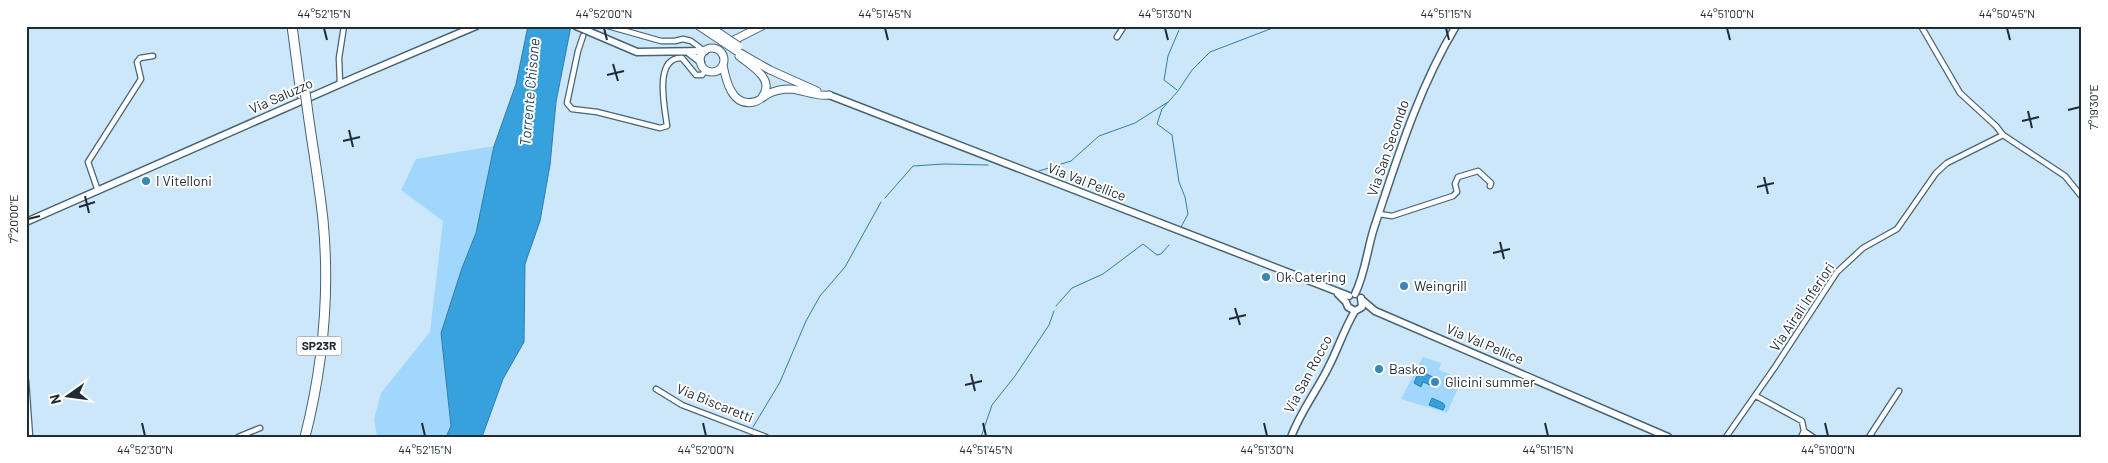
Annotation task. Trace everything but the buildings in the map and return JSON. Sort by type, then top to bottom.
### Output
[{"type":"highway","name":"SP23R","points":[[294,31],[323,220],[326,288],[325,320],[317,385],[306,437]]},
{"type":"highway","name":"SP23R","points":[[302,437],[318,354],[322,288],[319,220],[305,107]]},
{"type":"main road","points":[[699,26],[709,29],[723,43],[770,70],[829,95]]},
{"type":"main road","points":[[740,36],[747,26]]},
{"type":"main road","points":[[762,26],[704,51],[701,62],[709,71],[726,83],[738,99],[747,102],[755,102],[778,90],[790,89],[822,96],[829,95]]},
{"type":"main road","points":[[723,43],[726,83]]},
{"type":"main road","points":[[709,71],[718,70],[724,61],[723,43]]},
{"type":"main road","points":[[736,49],[765,78],[767,86],[765,93],[760,99]]},
{"type":"street","points":[[340,84],[339,58],[344,26]]},
{"type":"street","name":"Via Saluzzo","points":[[26,222],[476,26]]},
{"type":"street","points":[[608,26],[661,41],[675,41],[683,38],[691,41],[704,51]]},
{"type":"street","points":[[1117,37],[1124,26]]},
{"type":"street","name":"Via San Secondo","points":[[1354,300],[1379,214],[1423,89],[1439,54],[1456,26]]},
{"type":"street","points":[[1921,26],[1960,93],[1996,126],[2003,135],[2065,176],[2082,197]]},
{"type":"street","points":[[579,27],[636,52],[704,51]]},
{"type":"street","points":[[584,36],[578,51],[567,103],[569,107],[660,128],[667,126],[663,81],[666,66],[671,60],[682,58],[696,75],[702,76],[709,71]]},
{"type":"street","points":[[688,52],[701,62]]},
{"type":"street","points":[[98,191],[88,162],[141,79],[138,62],[140,58],[153,56]]},
{"type":"street","name":"Via Val Pellice","points":[[829,95],[1354,300]]},
{"type":"street","name":"Via Airali Inferiori","points":[[1726,437],[1756,396],[1837,272],[1863,248],[1892,233],[1903,223],[1930,180],[1947,162],[2003,135]]},
{"type":"street","points":[[1379,214],[1392,216],[1453,196],[1457,192],[1455,184],[1458,178],[1467,173],[1478,172],[1491,183],[1490,186]]},
{"type":"street","points":[[1354,300],[1357,310],[1375,311]]},
{"type":"street","points":[[1354,300],[1375,311]]},
{"type":"street","name":"Via San Rocco","points":[[1347,324],[1357,310],[1354,300]]},
{"type":"street","name":"Via San Rocco","points":[[1291,437],[1299,416],[1328,368],[1347,324],[1354,300]]},
{"type":"street","name":"Via Val Pellice","points":[[1375,311],[1668,437]]},
{"type":"street","points":[[26,381],[30,437]]},
{"type":"street","name":"Via Biscaretti","points":[[656,389],[682,405],[766,437]]},
{"type":"street","points":[[1869,437],[1899,391]]},
{"type":"street","points":[[1756,396],[1802,421],[1804,431],[1801,437]]},
{"type":"street","points":[[238,437],[260,428]]},
{"type":"street","points":[[1804,431],[1813,437]]},
{"type":"shaded area","points":[[494,146],[476,233],[462,268],[441,333],[451,427],[446,437],[377,437],[374,419],[381,393],[430,332],[443,221],[401,190],[416,159]]},
{"type":"shaded area","name":"Glicini summer","points":[[1423,357],[1441,363],[1439,370],[1462,379],[1447,413],[1401,399]]},
{"type":"water","name":"Torrente Chisone","points":[[528,26],[571,26],[556,102],[550,165],[540,221],[525,264],[524,342],[503,379],[482,437],[446,437],[451,426],[441,333],[462,268],[476,233],[494,146],[516,84]]},
{"type":"water","points":[[1419,371],[1433,377],[1430,385],[1423,382],[1421,387],[1414,383]]},
{"type":"water","points":[[1432,398],[1443,403],[1445,406],[1443,410],[1429,405]]},
{"type":"waterway","points":[[1181,227],[1188,214],[1185,197],[1179,182],[1172,135],[1157,124],[1162,109],[1178,91],[1192,70],[1210,52],[1278,26]]},
{"type":"waterway","points":[[1177,90],[1164,80],[1168,56],[1179,30]]},
{"type":"waterway","points":[[1039,171],[1071,161],[1099,136],[1135,123],[1168,102]]},
{"type":"waterway","points":[[885,198],[913,166],[944,164],[988,165]]},
{"type":"waterway","points":[[753,427],[780,382],[806,321],[820,296],[845,267],[881,202]]},
{"type":"waterway","points":[[1056,306],[1072,288],[1103,274],[1143,244],[1157,255],[1161,254],[1169,245]]},
{"type":"waterway","points":[[981,437],[992,405],[1015,376],[1049,325],[1054,311]]},
{"type":"place","name":"I Vitelloni","points":[[146,181]]},
{"type":"place","name":"Ok Catering","points":[[1266,277]]},
{"type":"place","name":"Weingrill","points":[[1404,286]]},
{"type":"place","name":"Basko","points":[[1379,369]]},
{"type":"place","name":"Glicini summer","points":[[1435,382]]}]
